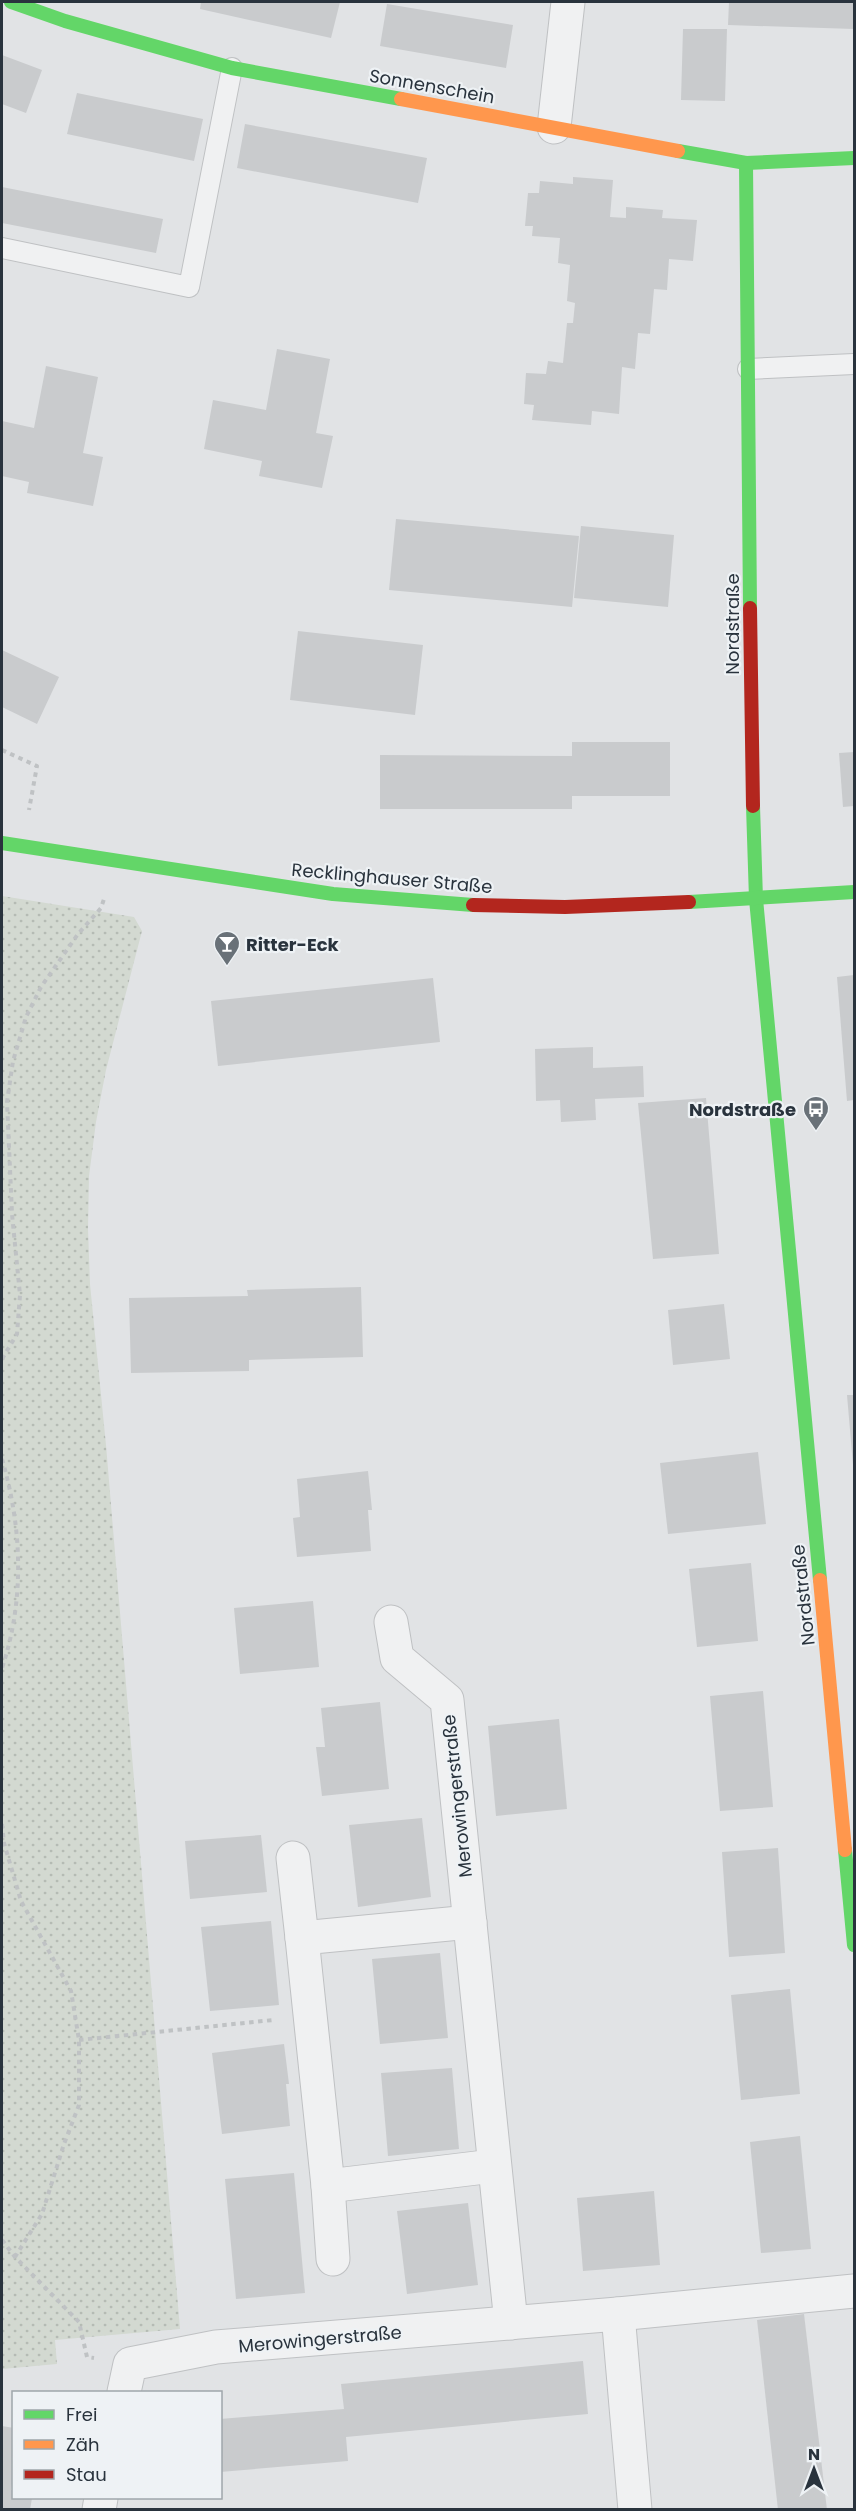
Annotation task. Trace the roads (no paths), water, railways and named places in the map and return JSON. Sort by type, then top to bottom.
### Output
[{"type":"street","name":"Sonnenschein","points":[[11,2],[65,21],[232,68],[746,163],[855,158]]},
{"type":"street","points":[[554,127],[568,2]]},
{"type":"street","name":"Nordstraße","points":[[746,163],[751,761],[756,899],[777,1137],[850,1834],[855,1945]]},
{"type":"street","name":"Recklinghauser Straße","points":[[2,843],[333,894],[455,905],[565,907],[756,899],[855,892]]},
{"type":"street","name":"Merowingerstraße","points":[[391,1622],[397,1658],[447,1700],[493,2166],[511,2323]]},
{"type":"street","points":[[292,1858],[328,2186],[333,2259]]},
{"type":"street","points":[[302,1938],[470,1922]]},
{"type":"street","points":[[328,2186],[493,2166]]},
{"type":"street","name":"Merowingerstraße","points":[[127,2378],[216,2348],[618,2314],[855,2291]]},
{"type":"street","points":[[618,2314],[635,2510]]},
{"type":"lane","points":[[2,248],[189,287],[232,68]]},
{"type":"lane","points":[[748,369],[855,364]]},
{"type":"place","name":"Ritter-Eck","points":[[227,967]]},
{"type":"place","name":"Nordstraße","points":[[816,1132]]}]
